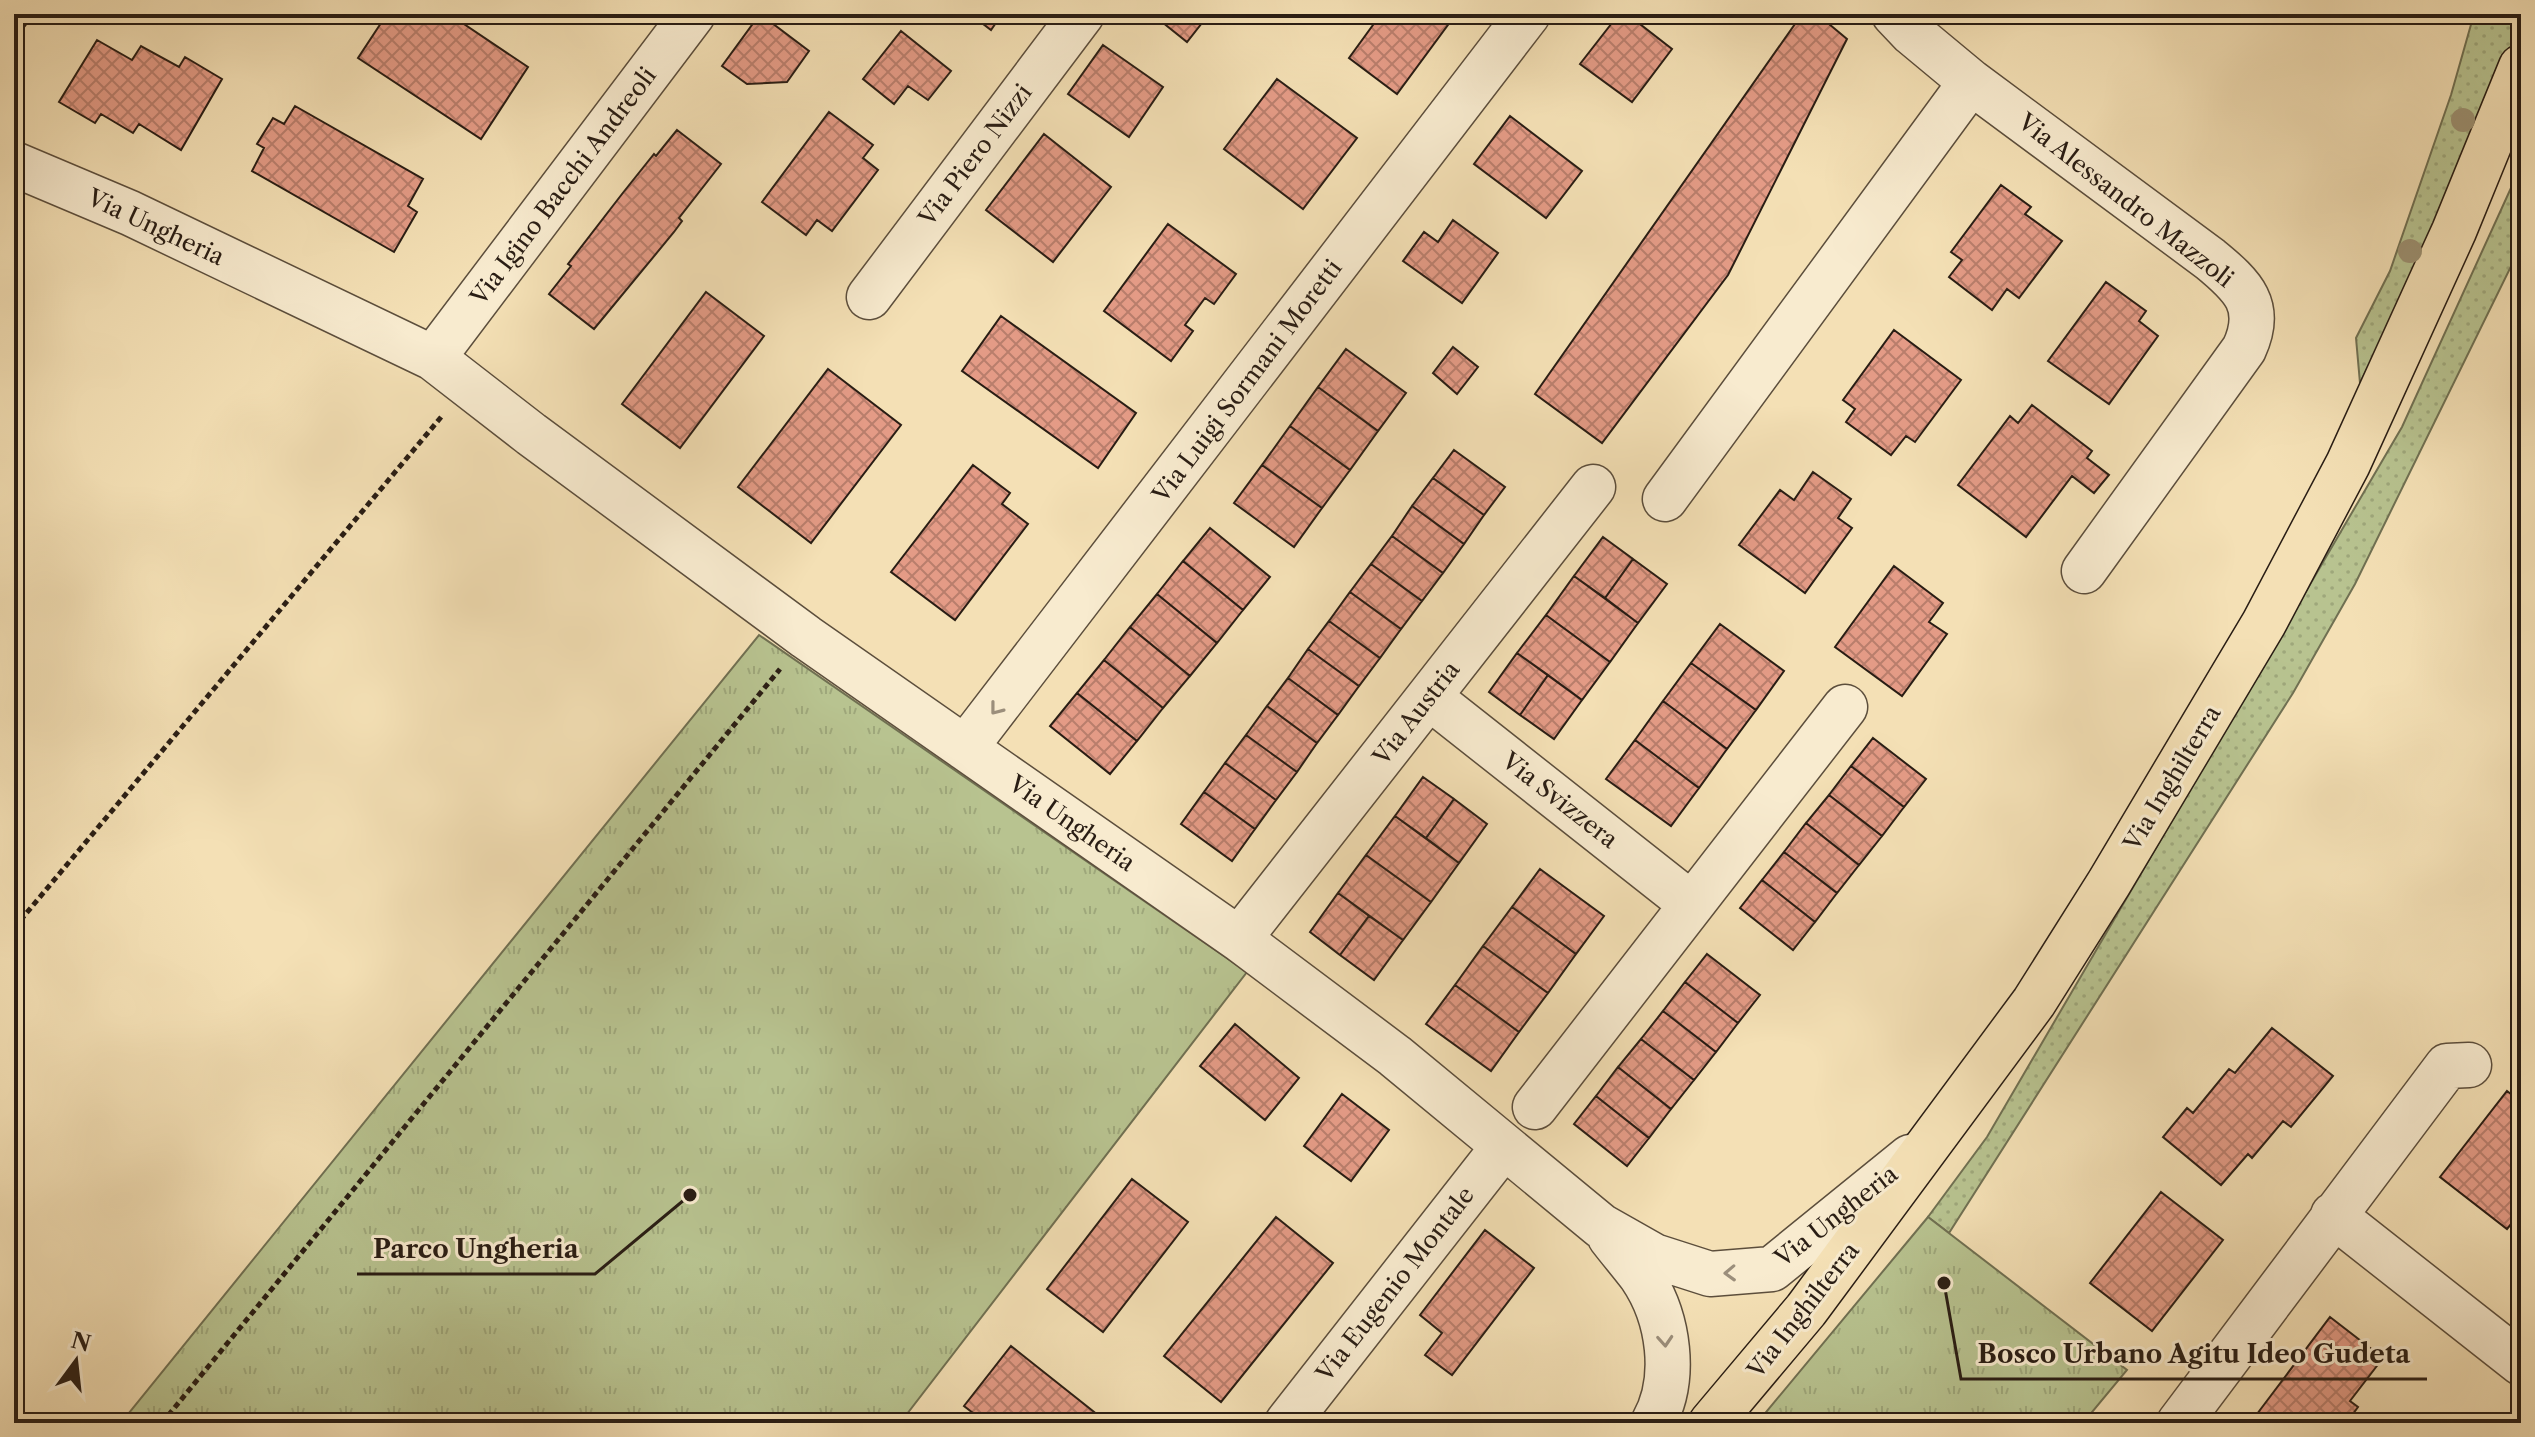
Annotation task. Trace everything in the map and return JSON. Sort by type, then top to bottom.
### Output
[{"type":"main road","name":"Via Inghilterra","points":[[1711,1423],[1806,1310],[2034,1002],[2109,883],[2264,623],[2348,464],[2454,231],[2521,67]]},
{"type":"street","name":"Via Igino Bacchi Andreoli","points":[[433,358],[693,14]]},
{"type":"street","name":"Via Piero Nizzi","points":[[869,297],[1082,14]]},
{"type":"street","name":"Via Luigi Sormani Moretti","points":[[965,748],[1528,14]]},
{"type":"street","name":"Via Alessandro Mazzoli","points":[[1894,14],[1971,82],[2210,259],[2240,287],[2249,302],[2252,332],[2235,363],[2084,571]]},
{"type":"street","points":[[1665,499],[1971,82]]},
{"type":"street","name":"Via Ungheria","points":[[14,164],[130,213],[433,358],[806,637],[1239,939],[1395,1056],[1601,1226],[1654,1256],[1710,1274],[1772,1269],[1931,1141]]},
{"type":"street","name":"Via Ungheria","points":[[297,295],[460,396],[531,434]]},
{"type":"street","name":"Via Austria","points":[[1239,939],[1593,487]]},
{"type":"street","name":"Via Svizzera","points":[[1429,697],[1690,903]]},
{"type":"street","points":[[1535,1107],[1690,903],[1845,707]]},
{"type":"street","points":[[2179,1423],[2447,1066],[2469,1065]]},
{"type":"street","name":"Via Eugenio Montale","points":[[1287,1423],[1504,1146]]},
{"type":"street","points":[[2333,1215],[2521,1363]]},
{"type":"street","name":"Via Ungheria","points":[[1601,1226],[1642,1279],[1664,1327],[1667,1368],[1661,1408],[1653,1423]]},
{"type":"path","points":[[14,928],[460,396]]},
{"type":"path","points":[[162,1423],[806,637]]},
{"type":"green space","points":[[2474,14],[2521,14],[2521,25],[2434,238],[2360,383],[2356,338],[2390,271],[2451,95]]},
{"type":"green space","points":[[2521,166],[2521,246],[2355,584],[2293,693],[1949,1233],[1928,1217],[1987,1137],[2402,427]]},
{"type":"green space","points":[[759,635],[1247,972],[900,1423],[129,1423],[124,1419]]},
{"type":"green space","points":[[1928,1217],[2127,1370],[2083,1423],[1757,1423]]},
{"type":"building","points":[[14,14],[23,14],[21,16],[28,22],[14,40]]},
{"type":"building","points":[[387,14],[449,14],[528,67],[481,139],[358,58]]},
{"type":"building","points":[[760,14],[809,51],[787,82],[747,84],[722,66]]},
{"type":"building","points":[[970,14],[1002,14],[991,30]]},
{"type":"building","points":[[1152,14],[1209,14],[1187,42]]},
{"type":"building","points":[[1381,14],[1456,14],[1397,94],[1349,58]]},
{"type":"building","points":[[1619,14],[1627,14],[1672,49],[1632,102],[1580,64]]},
{"type":"building","points":[[1802,14],[1817,14],[1847,39],[1728,275],[1602,443],[1535,394]]},
{"type":"building","points":[[901,31],[951,71],[928,100],[908,86],[894,104],[863,79]]},
{"type":"building","points":[[97,40],[132,60],[141,46],[179,67],[185,57],[222,79],[181,150],[139,124],[133,133],[101,114],[95,123],[59,102]]},
{"type":"building","points":[[1103,45],[1163,87],[1129,137],[1068,94]]},
{"type":"building","points":[[1277,79],[1357,138],[1303,209],[1224,149]]},
{"type":"building","points":[[295,106],[423,179],[408,206],[417,212],[394,252],[252,171],[264,148],[257,144],[273,118],[284,124]]},
{"type":"building","points":[[829,112],[873,145],[863,158],[878,170],[832,231],[817,220],[806,235],[762,202]]},
{"type":"building","points":[[1510,116],[1582,171],[1546,218],[1474,164]]},
{"type":"building","points":[[677,130],[721,164],[679,218],[682,221],[674,232],[594,329],[549,294],[622,194]]},
{"type":"building","points":[[1044,134],[1111,187],[1053,262],[986,210]]},
{"type":"building","points":[[2001,185],[2031,207],[2025,214],[2062,241],[2019,298],[2007,289],[1992,310],[1949,277],[1962,260],[1951,252]]},
{"type":"building","points":[[1453,220],[1498,253],[1462,303],[1403,261],[1424,232],[1438,242]]},
{"type":"building","points":[[1168,224],[1236,274],[1214,304],[1205,298],[1185,325],[1193,331],[1171,361],[1104,311]]},
{"type":"building","points":[[2106,282],[2146,311],[2139,321],[2158,336],[2109,404],[2048,361]]},
{"type":"building","points":[[706,292],[764,336],[680,448],[622,404]]},
{"type":"building","points":[[1001,316],[1136,413],[1098,468],[962,371]]},
{"type":"building","points":[[1894,330],[1961,380],[1915,442],[1906,436],[1891,455],[1846,422],[1855,409],[1843,400]]},
{"type":"building","points":[[1453,347],[1478,367],[1457,394],[1433,373]]},
{"type":"building","points":[[1346,349],[1406,393],[1378,431],[1318,387]]},
{"type":"building","points":[[828,369],[901,425],[811,543],[738,487]]},
{"type":"building","points":[[1318,387],[1378,431],[1350,470],[1290,426]]},
{"type":"building","points":[[2032,405],[2092,451],[2087,458],[2109,475],[2094,493],[2072,476],[2026,537],[1958,485],[2010,416],[2018,423]]},
{"type":"building","points":[[1290,426],[1350,470],[1322,508],[1262,465]]},
{"type":"building","points":[[1454,450],[1505,487],[1484,515],[1433,478]]},
{"type":"building","points":[[973,465],[1010,493],[1002,504],[1028,524],[955,620],[891,572]]},
{"type":"building","points":[[1262,465],[1322,508],[1294,547],[1234,503]]},
{"type":"building","points":[[1813,472],[1851,499],[1838,518],[1852,528],[1805,593],[1739,545],[1780,490],[1794,500]]},
{"type":"building","points":[[1433,478],[1484,515],[1464,544],[1412,506]]},
{"type":"building","points":[[1412,506],[1464,544],[1443,573],[1392,536]]},
{"type":"building","points":[[1210,528],[1270,577],[1243,610],[1183,561]]},
{"type":"building","points":[[1392,536],[1443,573],[1422,601],[1371,564]]},
{"type":"building","points":[[1603,537],[1633,559],[1605,598],[1574,576]]},
{"type":"building","points":[[1633,559],[1667,584],[1638,623],[1605,598]]},
{"type":"building","points":[[1183,561],[1243,610],[1217,643],[1157,594]]},
{"type":"building","points":[[1371,564],[1422,601],[1401,629],[1350,592]]},
{"type":"building","points":[[1894,566],[1943,603],[1929,622],[1947,634],[1902,696],[1835,647]]},
{"type":"building","points":[[1574,576],[1638,623],[1610,662],[1546,615]]},
{"type":"building","points":[[1350,592],[1401,629],[1380,658],[1329,621]]},
{"type":"building","points":[[1157,594],[1217,643],[1190,676],[1130,627]]},
{"type":"building","points":[[1546,615],[1610,662],[1582,700],[1517,653]]},
{"type":"building","points":[[1329,621],[1380,658],[1359,686],[1308,649]]},
{"type":"building","points":[[1720,624],[1784,671],[1756,710],[1691,663]]},
{"type":"building","points":[[1130,627],[1190,676],[1163,708],[1104,660]]},
{"type":"building","points":[[1308,649],[1359,686],[1338,715],[1288,678]]},
{"type":"building","points":[[1517,653],[1548,675],[1520,715],[1489,692]]},
{"type":"building","points":[[1104,660],[1163,708],[1137,741],[1077,693]]},
{"type":"building","points":[[1691,663],[1756,710],[1727,749],[1663,701]]},
{"type":"building","points":[[1548,675],[1582,700],[1554,739],[1520,715]]},
{"type":"building","points":[[1288,678],[1338,715],[1317,743],[1267,706]]},
{"type":"building","points":[[1077,693],[1137,741],[1110,774],[1050,726]]},
{"type":"building","points":[[1663,701],[1727,749],[1699,788],[1635,740]]},
{"type":"building","points":[[1267,706],[1317,743],[1297,772],[1246,735]]},
{"type":"building","points":[[1246,735],[1297,772],[1276,800],[1225,763]]},
{"type":"building","points":[[1873,738],[1926,779],[1904,807],[1851,766]]},
{"type":"building","points":[[1635,740],[1699,788],[1671,826],[1606,779]]},
{"type":"building","points":[[1225,763],[1276,800],[1255,829],[1204,792]]},
{"type":"building","points":[[1851,766],[1904,807],[1882,836],[1829,795]]},
{"type":"building","points":[[1423,777],[1454,799],[1426,838],[1395,816]]},
{"type":"building","points":[[1204,792],[1255,829],[1232,861],[1181,824]]},
{"type":"building","points":[[1829,795],[1882,836],[1859,865],[1806,823]]},
{"type":"building","points":[[1454,799],[1487,824],[1459,863],[1426,838]]},
{"type":"building","points":[[1395,816],[1459,863],[1431,902],[1366,855]]},
{"type":"building","points":[[1806,823],[1859,865],[1837,893],[1784,852]]},
{"type":"building","points":[[1784,852],[1837,893],[1815,922],[1762,880]]},
{"type":"building","points":[[1366,855],[1431,902],[1403,940],[1338,893]]},
{"type":"building","points":[[1540,869],[1604,916],[1576,954],[1512,907]]},
{"type":"building","points":[[1762,880],[1815,922],[1793,950],[1740,908]]},
{"type":"building","points":[[1338,893],[1369,916],[1340,955],[1310,932]]},
{"type":"building","points":[[1512,907],[1576,954],[1548,993],[1483,946]]},
{"type":"building","points":[[1369,916],[1403,940],[1374,980],[1340,955]]},
{"type":"building","points":[[1483,946],[1548,993],[1519,1032],[1455,985]]},
{"type":"building","points":[[1707,954],[1760,995],[1738,1023],[1685,982]]},
{"type":"building","points":[[1685,982],[1738,1023],[1716,1052],[1663,1011]]},
{"type":"building","points":[[1455,985],[1519,1032],[1491,1071],[1426,1024]]},
{"type":"building","points":[[1663,1011],[1716,1052],[1694,1080],[1641,1039]]},
{"type":"building","points":[[1235,1024],[1299,1078],[1265,1120],[1200,1066]]},
{"type":"building","points":[[2272,1028],[2333,1076],[2291,1127],[2283,1121],[2252,1158],[2248,1154],[2221,1185],[2163,1137],[2187,1108],[2193,1113],[2229,1069],[2235,1073]]},
{"type":"building","points":[[1641,1039],[1694,1080],[1671,1109],[1618,1067]]},
{"type":"building","points":[[1618,1067],[1671,1109],[1649,1138],[1596,1096]]},
{"type":"building","points":[[2507,1091],[2521,1102],[2521,1212],[2507,1229],[2440,1177]]},
{"type":"building","points":[[1342,1094],[1389,1130],[1351,1181],[1304,1146]]},
{"type":"building","points":[[1596,1096],[1649,1138],[1627,1166],[1574,1124]]},
{"type":"building","points":[[1132,1179],[1188,1222],[1103,1332],[1047,1289]]},
{"type":"building","points":[[2161,1192],[2223,1240],[2152,1331],[2090,1283]]},
{"type":"building","points":[[1276,1217],[1333,1263],[1221,1402],[1164,1356]]},
{"type":"building","points":[[1485,1230],[1534,1268],[1452,1375],[1425,1355],[1442,1333],[1420,1315]]},
{"type":"building","points":[[2330,1317],[2383,1358],[2350,1401],[2358,1407],[2350,1418],[2355,1423],[2269,1423],[2257,1414]]},
{"type":"building","points":[[1011,1346],[1108,1423],[986,1423],[964,1406]]},
{"type":"place","name":"Parco Ungheria","points":[[690,1195]]},
{"type":"place","name":"Bosco Urbano Agitu Ideo Gudeta","points":[[1944,1283]]}]
